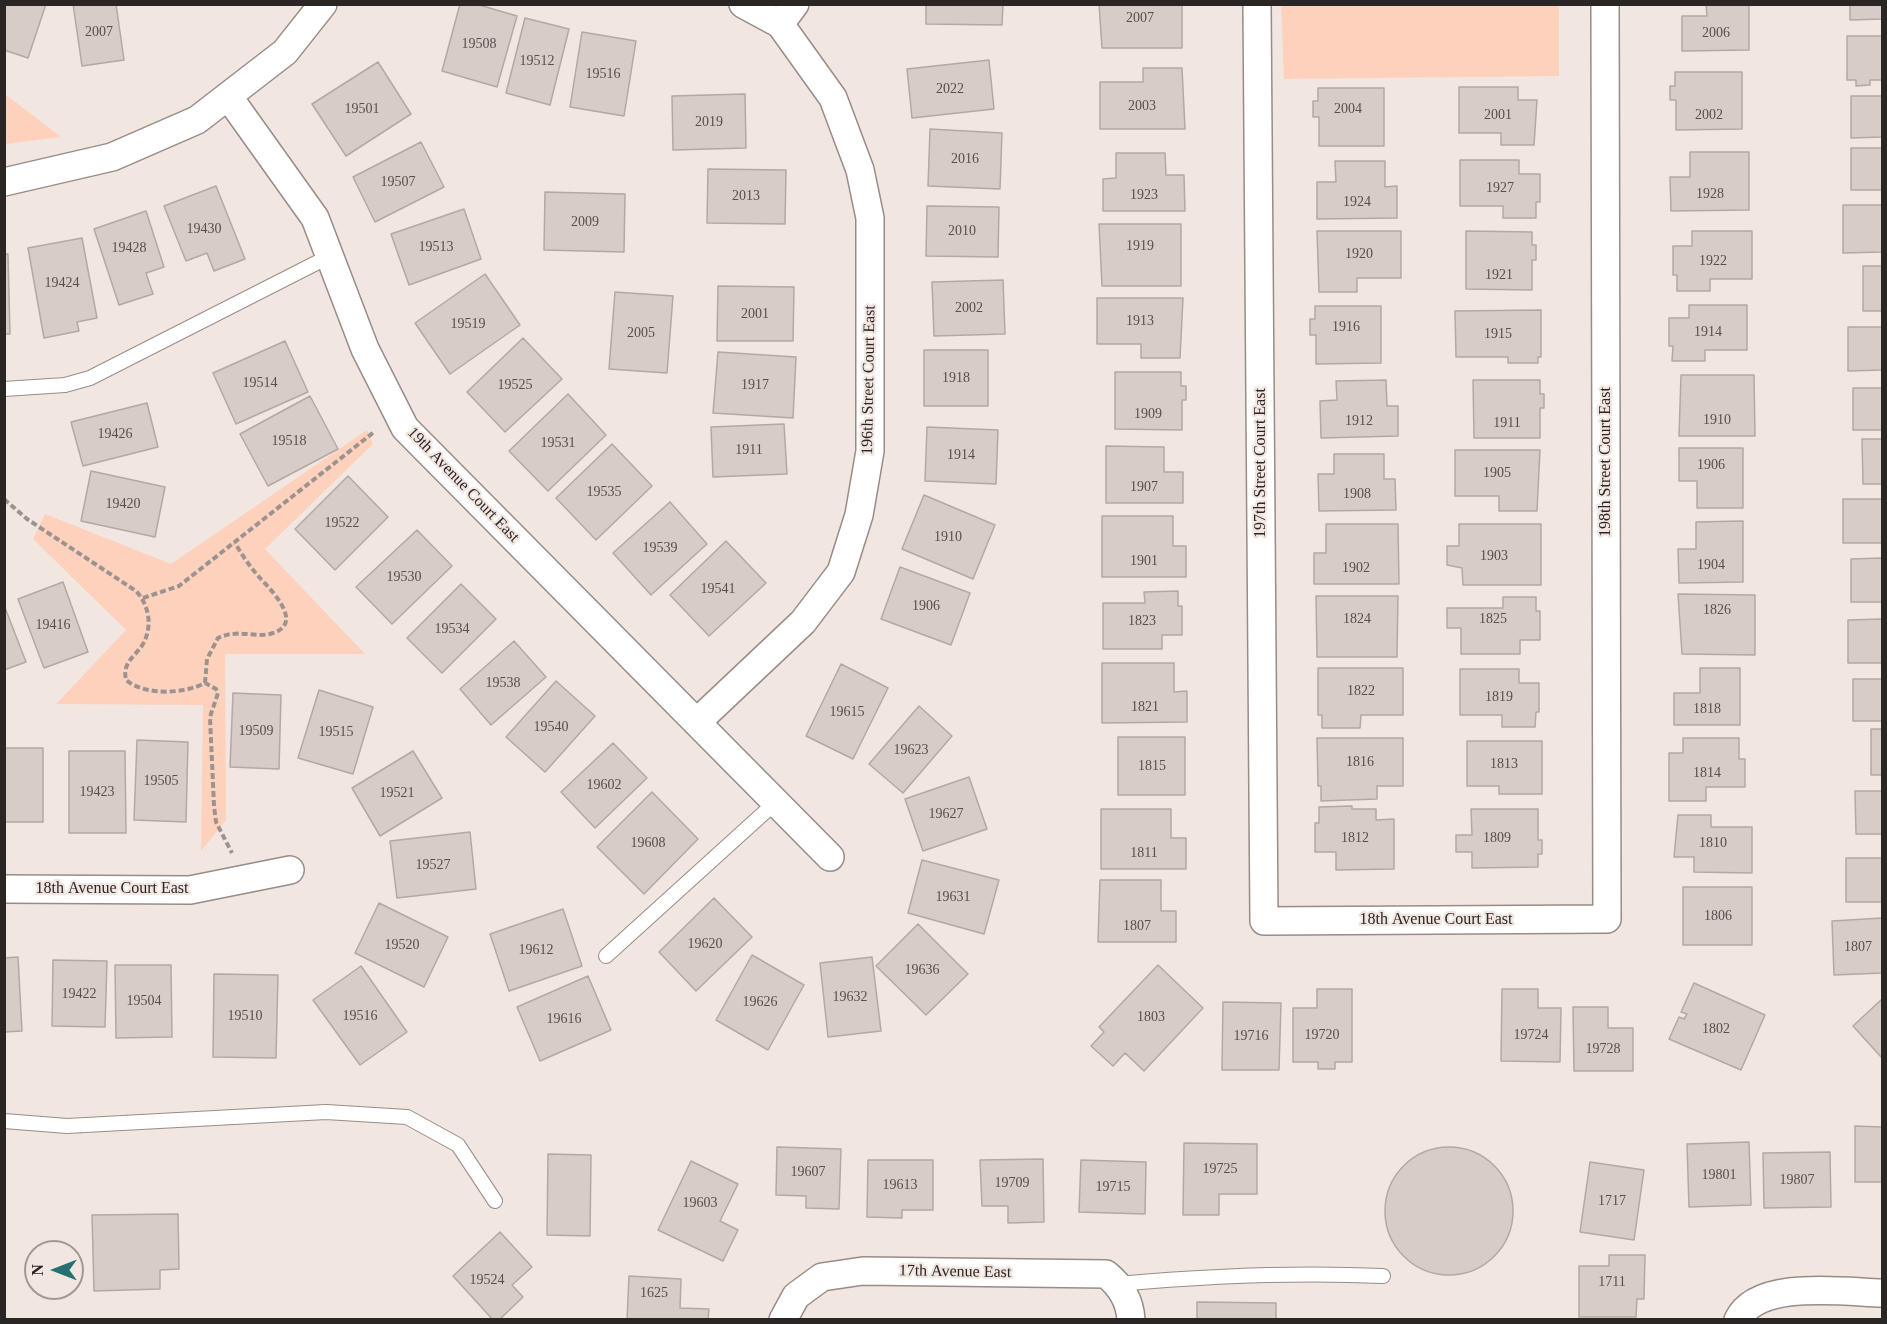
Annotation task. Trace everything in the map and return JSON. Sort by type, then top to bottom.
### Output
[{"type":"street","points":[[4,182],[112,157],[197,120],[285,52],[323,4]]},
{"type":"street","points":[[743,4],[787,14]]},
{"type":"street","name":"197th Street Court East","points":[[1257,4],[1264,921]]},
{"type":"street","name":"198th Street Court East","points":[[1605,4],[1607,919]]},
{"type":"street","name":"196th Street Court East","points":[[698,722],[803,622],[841,572],[859,515],[870,451],[870,218],[860,170],[833,98],[787,14]]},
{"type":"street","name":"19th Avenue Court East","points":[[228,96],[315,218],[365,348],[405,428],[830,857]]},
{"type":"street","name":"18th Avenue Court East","points":[[4,890],[190,890],[290,870]]},
{"type":"street","name":"18th Avenue Court East","points":[[1264,921],[1607,919]]},
{"type":"street","name":"17th Avenue East","points":[[783,1320],[796,1296],[822,1277],[863,1271],[1106,1274],[1118,1284]]},
{"type":"street","points":[[1118,1284],[1131,1306],[1131,1320]]},
{"type":"street","points":[[1738,1320],[1742,1310],[1757,1299],[1796,1291],[1882,1293]]},
{"type":"lane","points":[[4,389],[65,385],[90,378],[330,256]]},
{"type":"lane","points":[[606,956],[776,802]]},
{"type":"lane","points":[[4,1121],[67,1126],[124,1121],[326,1113],[377,1113],[407,1117],[458,1145],[495,1201]]},
{"type":"lane","points":[[1118,1284],[1205,1276],[1327,1274],[1383,1276]]},
{"type":"path","points":[[142,598],[179,586],[397,412]]},
{"type":"path","points":[[4,499],[27,519],[136,591],[142,598],[148,616],[147,632],[144,642],[128,661],[125,669],[126,680],[141,688],[174,690],[196,688],[205,683]]},
{"type":"path","points":[[205,683],[207,659],[218,638],[241,632],[272,634],[281,629],[285,622],[282,604],[235,543]]},
{"type":"path","points":[[205,683],[216,689],[218,693],[210,717],[216,822],[248,879]]},
{"type":"shaded area","points":[[1281,5],[1559,5],[1559,76],[1284,79]]},
{"type":"shaded area","points":[[5,94],[61,137],[5,144]]},
{"type":"shaded area","points":[[367,430],[373,444],[265,549],[365,654],[225,654],[226,820],[201,851],[203,705],[56,704],[126,630],[33,539],[45,514],[171,564]]},
{"type":"building","points":[[4,4],[46,4],[28,58],[4,50]]},
{"type":"building","points":[[73,4],[116,4],[124,60],[82,66]]},
{"type":"building","points":[[460,4],[476,4],[517,16],[497,87],[442,71]]},
{"type":"building","points":[[926,4],[1003,4],[1002,25],[926,24]]},
{"type":"building","points":[[1099,4],[1182,4],[1182,48],[1102,48]]},
{"type":"building","points":[[1706,4],[1749,4],[1749,50],[1682,51],[1682,16],[1707,16]]},
{"type":"building","points":[[1850,4],[1882,4],[1882,19],[1850,20]]},
{"type":"building","points":[[525,18],[569,29],[550,105],[506,93]]},
{"type":"building","points":[[582,32],[636,41],[624,116],[570,107]]},
{"type":"building","points":[[1847,36],[1882,36],[1882,80],[1870,80],[1870,85],[1856,86],[1856,80],[1847,80]]},
{"type":"building","points":[[989,60],[994,109],[912,118],[907,69]]},
{"type":"building","points":[[378,62],[411,114],[346,156],[312,104]]},
{"type":"building","points":[[1143,68],[1182,68],[1185,129],[1100,129],[1100,82],[1143,82]]},
{"type":"building","points":[[1675,72],[1742,72],[1742,129],[1676,130],[1676,100],[1670,100],[1670,86],[1675,86]]},
{"type":"building","points":[[1459,87],[1518,87],[1518,100],[1537,100],[1534,145],[1501,145],[1501,133],[1459,133]]},
{"type":"building","points":[[1318,88],[1384,88],[1384,146],[1319,146],[1319,117],[1313,117],[1313,101],[1318,101]]},
{"type":"building","points":[[745,94],[746,148],[673,150],[672,96]]},
{"type":"building","points":[[1851,96],[1882,96],[1882,137],[1851,138]]},
{"type":"building","points":[[930,129],[1002,133],[1000,189],[928,186]]},
{"type":"building","points":[[421,142],[444,187],[375,222],[353,177]]},
{"type":"building","points":[[1851,148],[1882,148],[1882,190],[1851,190]]},
{"type":"building","points":[[1690,152],[1749,152],[1749,210],[1671,211],[1670,177],[1690,177]]},
{"type":"building","points":[[1116,153],[1165,153],[1166,175],[1184,175],[1185,211],[1103,211],[1103,179],[1116,178]]},
{"type":"building","points":[[1460,160],[1519,160],[1519,174],[1540,174],[1540,202],[1536,202],[1536,218],[1503,218],[1503,206],[1460,206]]},
{"type":"building","points":[[1335,161],[1385,161],[1385,187],[1397,186],[1397,218],[1317,219],[1317,182],[1336,182]]},
{"type":"building","points":[[708,169],[786,170],[785,224],[707,223]]},
{"type":"building","points":[[216,186],[245,259],[214,271],[207,253],[186,261],[164,206]]},
{"type":"building","points":[[545,192],[625,194],[624,252],[544,250]]},
{"type":"building","points":[[1843,205],[1882,205],[1882,252],[1843,253]]},
{"type":"building","points":[[927,206],[999,207],[998,257],[926,256]]},
{"type":"building","points":[[464,209],[481,259],[409,285],[391,234]]},
{"type":"building","points":[[146,211],[164,267],[146,273],[153,294],[119,305],[94,229]]},
{"type":"building","points":[[1099,224],[1181,224],[1181,286],[1102,286]]},
{"type":"building","points":[[1317,231],[1401,231],[1401,278],[1357,278],[1357,292],[1319,292]]},
{"type":"building","points":[[1466,231],[1532,232],[1532,245],[1536,245],[1536,260],[1532,260],[1532,290],[1466,289]]},
{"type":"building","points":[[1692,231],[1752,231],[1752,279],[1710,279],[1710,291],[1677,291],[1677,275],[1673,275],[1673,246],[1692,246]]},
{"type":"building","points":[[82,238],[97,318],[77,322],[79,331],[44,338],[28,248]]},
{"type":"building","points":[[4,254],[8,254],[10,334],[4,334]]},
{"type":"building","points":[[1863,266],[1882,266],[1882,311],[1863,311]]},
{"type":"building","points":[[485,274],[520,325],[450,374],[415,323]]},
{"type":"building","points":[[1003,280],[1005,334],[934,336],[932,282]]},
{"type":"building","points":[[718,286],[794,287],[793,341],[717,341]]},
{"type":"building","points":[[615,292],[673,296],[667,373],[609,369]]},
{"type":"building","points":[[1097,298],[1183,298],[1180,358],[1141,358],[1141,344],[1097,344]]},
{"type":"building","points":[[1689,305],[1747,305],[1747,350],[1705,350],[1705,361],[1672,361],[1673,346],[1669,346],[1669,318],[1689,318]]},
{"type":"building","points":[[1315,306],[1381,306],[1381,363],[1316,364],[1316,335],[1310,335],[1310,319],[1315,319]]},
{"type":"building","points":[[1541,310],[1541,357],[1538,357],[1538,363],[1508,363],[1508,357],[1456,357],[1455,311]]},
{"type":"building","points":[[1848,327],[1882,327],[1882,370],[1848,371]]},
{"type":"building","points":[[523,338],[562,379],[505,432],[467,392]]},
{"type":"building","points":[[285,341],[308,392],[236,424],[213,373]]},
{"type":"building","points":[[924,350],[988,350],[988,406],[924,406]]},
{"type":"building","points":[[718,352],[796,357],[793,418],[713,413]]},
{"type":"building","points":[[1115,372],[1181,372],[1181,386],[1186,386],[1186,400],[1182,400],[1182,430],[1115,429]]},
{"type":"building","points":[[1681,375],[1754,375],[1755,436],[1679,436]]},
{"type":"building","points":[[1386,380],[1387,406],[1398,406],[1398,436],[1321,438],[1320,401],[1337,400],[1336,381]]},
{"type":"building","points":[[1473,380],[1540,380],[1540,394],[1544,394],[1544,408],[1540,408],[1540,438],[1474,438]]},
{"type":"building","points":[[1853,388],[1882,388],[1882,430],[1853,430]]},
{"type":"building","points":[[568,394],[606,435],[548,491],[509,451]]},
{"type":"building","points":[[310,396],[338,449],[268,486],[240,434]]},
{"type":"building","points":[[147,403],[158,447],[83,466],[71,422]]},
{"type":"building","points":[[784,424],[787,474],[713,477],[711,427]]},
{"type":"building","points":[[927,427],[998,430],[996,484],[925,481]]},
{"type":"building","points":[[1862,439],[1882,439],[1882,484],[1863,484]]},
{"type":"building","points":[[612,444],[652,486],[596,540],[556,498]]},
{"type":"building","points":[[1106,446],[1164,447],[1164,472],[1183,472],[1183,503],[1106,503]]},
{"type":"building","points":[[1679,448],[1743,448],[1743,508],[1697,508],[1697,481],[1679,481]]},
{"type":"building","points":[[1455,450],[1540,450],[1537,511],[1499,511],[1499,496],[1455,496]]},
{"type":"building","points":[[1334,454],[1384,454],[1384,479],[1395,479],[1396,510],[1319,511],[1318,474],[1334,474]]},
{"type":"building","points":[[91,471],[165,487],[155,537],[81,521]]},
{"type":"building","points":[[348,476],[388,517],[335,570],[295,529]]},
{"type":"building","points":[[924,495],[995,525],[973,579],[902,549]]},
{"type":"building","points":[[1843,499],[1882,499],[1882,543],[1843,543]]},
{"type":"building","points":[[670,502],[707,544],[651,595],[613,553]]},
{"type":"building","points":[[1102,516],[1173,516],[1173,546],[1186,546],[1186,577],[1102,577]]},
{"type":"building","points":[[1743,521],[1743,582],[1679,583],[1678,549],[1696,549],[1696,522]]},
{"type":"building","points":[[1326,524],[1398,524],[1399,584],[1314,584],[1314,553],[1326,553]]},
{"type":"building","points":[[1459,524],[1541,524],[1541,585],[1463,585],[1462,568],[1447,565],[1447,546],[1459,546]]},
{"type":"building","points":[[417,530],[452,566],[392,624],[356,587]]},
{"type":"building","points":[[726,541],[766,583],[709,636],[670,595]]},
{"type":"building","points":[[1882,558],[1882,602],[1851,602],[1851,559]]},
{"type":"building","points":[[900,567],[970,593],[951,645],[881,619]]},
{"type":"building","points":[[63,582],[88,652],[44,668],[18,599]]},
{"type":"building","points":[[461,584],[496,619],[442,673],[407,638]]},
{"type":"building","points":[[1178,591],[1178,606],[1182,606],[1182,635],[1162,635],[1162,649],[1103,649],[1103,603],[1145,603],[1144,592]]},
{"type":"building","points":[[1678,594],[1755,595],[1755,655],[1682,654]]},
{"type":"building","points":[[1316,596],[1398,596],[1397,657],[1317,657]]},
{"type":"building","points":[[1503,597],[1536,597],[1536,611],[1540,611],[1540,640],[1520,640],[1520,654],[1461,654],[1461,628],[1447,628],[1447,608],[1503,608]]},
{"type":"building","points":[[4,605],[26,662],[4,670]]},
{"type":"building","points":[[1882,619],[1882,663],[1848,663],[1848,620]]},
{"type":"building","points":[[514,641],[546,677],[491,725],[460,689]]},
{"type":"building","points":[[1102,663],[1174,663],[1174,692],[1187,691],[1187,722],[1102,723]]},
{"type":"building","points":[[841,664],[888,688],[853,759],[806,736]]},
{"type":"building","points":[[1318,668],[1403,668],[1403,715],[1361,715],[1360,728],[1322,728],[1322,715],[1318,715]]},
{"type":"building","points":[[1700,668],[1740,668],[1740,725],[1674,725],[1674,693],[1700,693]]},
{"type":"building","points":[[1460,669],[1519,669],[1519,683],[1539,683],[1539,712],[1536,712],[1535,727],[1502,727],[1502,715],[1460,715]]},
{"type":"building","points":[[1853,679],[1882,679],[1882,721],[1853,721]]},
{"type":"building","points":[[556,681],[595,716],[545,772],[506,737]]},
{"type":"building","points":[[319,690],[373,707],[353,774],[298,758]]},
{"type":"building","points":[[233,693],[281,695],[279,769],[230,767]]},
{"type":"building","points":[[919,706],[952,736],[903,793],[869,764]]},
{"type":"building","points":[[1871,729],[1882,729],[1882,775],[1871,775]]},
{"type":"building","points":[[1118,737],[1185,737],[1185,795],[1118,795]]},
{"type":"building","points":[[1317,738],[1403,738],[1403,786],[1377,786],[1377,799],[1321,801],[1321,786],[1318,786]]},
{"type":"building","points":[[1683,738],[1739,738],[1739,759],[1745,759],[1745,787],[1706,787],[1706,801],[1669,801],[1669,753],[1683,753]]},
{"type":"building","points":[[137,740],[188,742],[186,822],[134,820]]},
{"type":"building","points":[[1467,741],[1542,741],[1542,794],[1499,794],[1499,786],[1467,786]]},
{"type":"building","points":[[613,743],[647,778],[595,828],[561,792]]},
{"type":"building","points":[[4,748],[43,748],[43,822],[4,822]]},
{"type":"building","points":[[69,751],[125,751],[126,833],[69,833]]},
{"type":"building","points":[[413,751],[442,798],[380,836],[352,788]]},
{"type":"building","points":[[969,777],[987,829],[923,851],[905,799]]},
{"type":"building","points":[[1855,791],[1882,791],[1882,834],[1856,834]]},
{"type":"building","points":[[652,792],[698,839],[644,894],[597,847]]},
{"type":"building","points":[[1352,806],[1352,809],[1376,809],[1376,820],[1394,819],[1394,869],[1336,870],[1336,852],[1315,852],[1315,823],[1319,823],[1319,807]]},
{"type":"building","points":[[1101,809],[1171,809],[1171,838],[1186,838],[1186,869],[1101,869]]},
{"type":"building","points":[[1471,809],[1538,809],[1538,840],[1542,840],[1542,854],[1538,854],[1538,867],[1472,868],[1472,852],[1456,852],[1456,835],[1472,835]]},
{"type":"building","points":[[1678,815],[1711,815],[1711,827],[1752,827],[1752,873],[1694,872],[1694,857],[1674,857]]},
{"type":"building","points":[[470,832],[476,889],[397,898],[390,841]]},
{"type":"building","points":[[1846,858],[1882,858],[1882,902],[1846,902]]},
{"type":"building","points":[[922,860],[999,880],[984,934],[908,913]]},
{"type":"building","points":[[1100,880],[1161,880],[1161,911],[1176,911],[1176,942],[1098,942]]},
{"type":"building","points":[[1683,887],[1752,887],[1752,945],[1683,945]]},
{"type":"building","points":[[714,898],[752,937],[696,991],[659,952]]},
{"type":"building","points":[[379,903],[448,937],[424,987],[355,953]]},
{"type":"building","points":[[563,909],[582,966],[509,991],[490,934]]},
{"type":"building","points":[[1882,918],[1882,973],[1834,975],[1832,921]]},
{"type":"building","points":[[918,924],[968,974],[926,1015],[876,966]]},
{"type":"building","points":[[752,955],[804,985],[768,1050],[716,1020]]},
{"type":"building","points":[[18,957],[22,1031],[4,1032],[4,958]]},
{"type":"building","points":[[872,957],[881,1031],[828,1037],[820,963]]},
{"type":"building","points":[[53,960],[107,961],[105,1027],[52,1026]]},
{"type":"building","points":[[115,965],[171,965],[172,1037],[116,1038]]},
{"type":"building","points":[[1158,965],[1203,1008],[1144,1071],[1125,1053],[1113,1066],[1091,1046],[1104,1032],[1099,1027]]},
{"type":"building","points":[[361,966],[407,1032],[360,1065],[313,1000]]},
{"type":"building","points":[[214,974],[278,975],[276,1058],[213,1057]]},
{"type":"building","points":[[588,976],[611,1030],[540,1061],[517,1007]]},
{"type":"building","points":[[1694,983],[1765,1015],[1741,1070],[1669,1039],[1679,1017],[1684,1019],[1687,1014],[1681,1012]]},
{"type":"building","points":[[1317,989],[1352,989],[1352,1062],[1335,1062],[1335,1069],[1318,1069],[1318,1062],[1293,1062],[1293,1008],[1317,1008]]},
{"type":"building","points":[[1502,989],[1538,989],[1538,1008],[1561,1008],[1560,1062],[1501,1061]]},
{"type":"building","points":[[1882,999],[1882,1058],[1853,1026]]},
{"type":"building","points":[[1223,1002],[1281,1003],[1279,1070],[1222,1070]]},
{"type":"building","points":[[1573,1007],[1608,1007],[1608,1028],[1633,1028],[1633,1071],[1574,1071]]},
{"type":"building","points":[[1855,1126],[1882,1127],[1882,1182],[1855,1182]]},
{"type":"building","points":[[1749,1142],[1751,1205],[1689,1207],[1687,1144]]},
{"type":"building","points":[[1184,1143],[1257,1144],[1257,1194],[1219,1194],[1219,1215],[1183,1215]]},
{"type":"building","points":[[777,1147],[841,1149],[839,1209],[806,1208],[806,1196],[776,1195]]},
{"type":"building","points":[[1449,1147],[1473,1152],[1494,1166],[1508,1187],[1513,1211],[1508,1235],[1494,1256],[1473,1270],[1449,1275],[1425,1270],[1404,1256],[1390,1235],[1385,1211],[1390,1187],[1404,1166],[1425,1152]]},
{"type":"building","points":[[1830,1152],[1831,1207],[1764,1208],[1763,1153]]},
{"type":"building","points":[[548,1154],[591,1155],[590,1236],[547,1235]]},
{"type":"building","points":[[1043,1159],[1044,1222],[1008,1223],[1008,1206],[982,1206],[980,1160]]},
{"type":"building","points":[[868,1160],[933,1160],[933,1210],[902,1210],[902,1218],[867,1217]]},
{"type":"building","points":[[1081,1160],[1146,1162],[1145,1214],[1079,1212]]},
{"type":"building","points":[[691,1161],[738,1184],[720,1221],[738,1230],[723,1261],[658,1230]]},
{"type":"building","points":[[1590,1162],[1644,1170],[1634,1240],[1580,1232]]},
{"type":"building","points":[[178,1214],[179,1269],[160,1270],[160,1289],[94,1291],[92,1215]]},
{"type":"building","points":[[500,1232],[532,1267],[512,1285],[523,1297],[499,1320],[493,1320],[453,1276]]},
{"type":"building","points":[[1609,1255],[1645,1255],[1644,1299],[1637,1299],[1636,1317],[1579,1317],[1579,1266],[1609,1266]]},
{"type":"building","points":[[629,1276],[681,1279],[680,1308],[709,1309],[708,1320],[627,1320]]},
{"type":"building","points":[[1197,1302],[1276,1303],[1276,1320],[1197,1320]]}]
